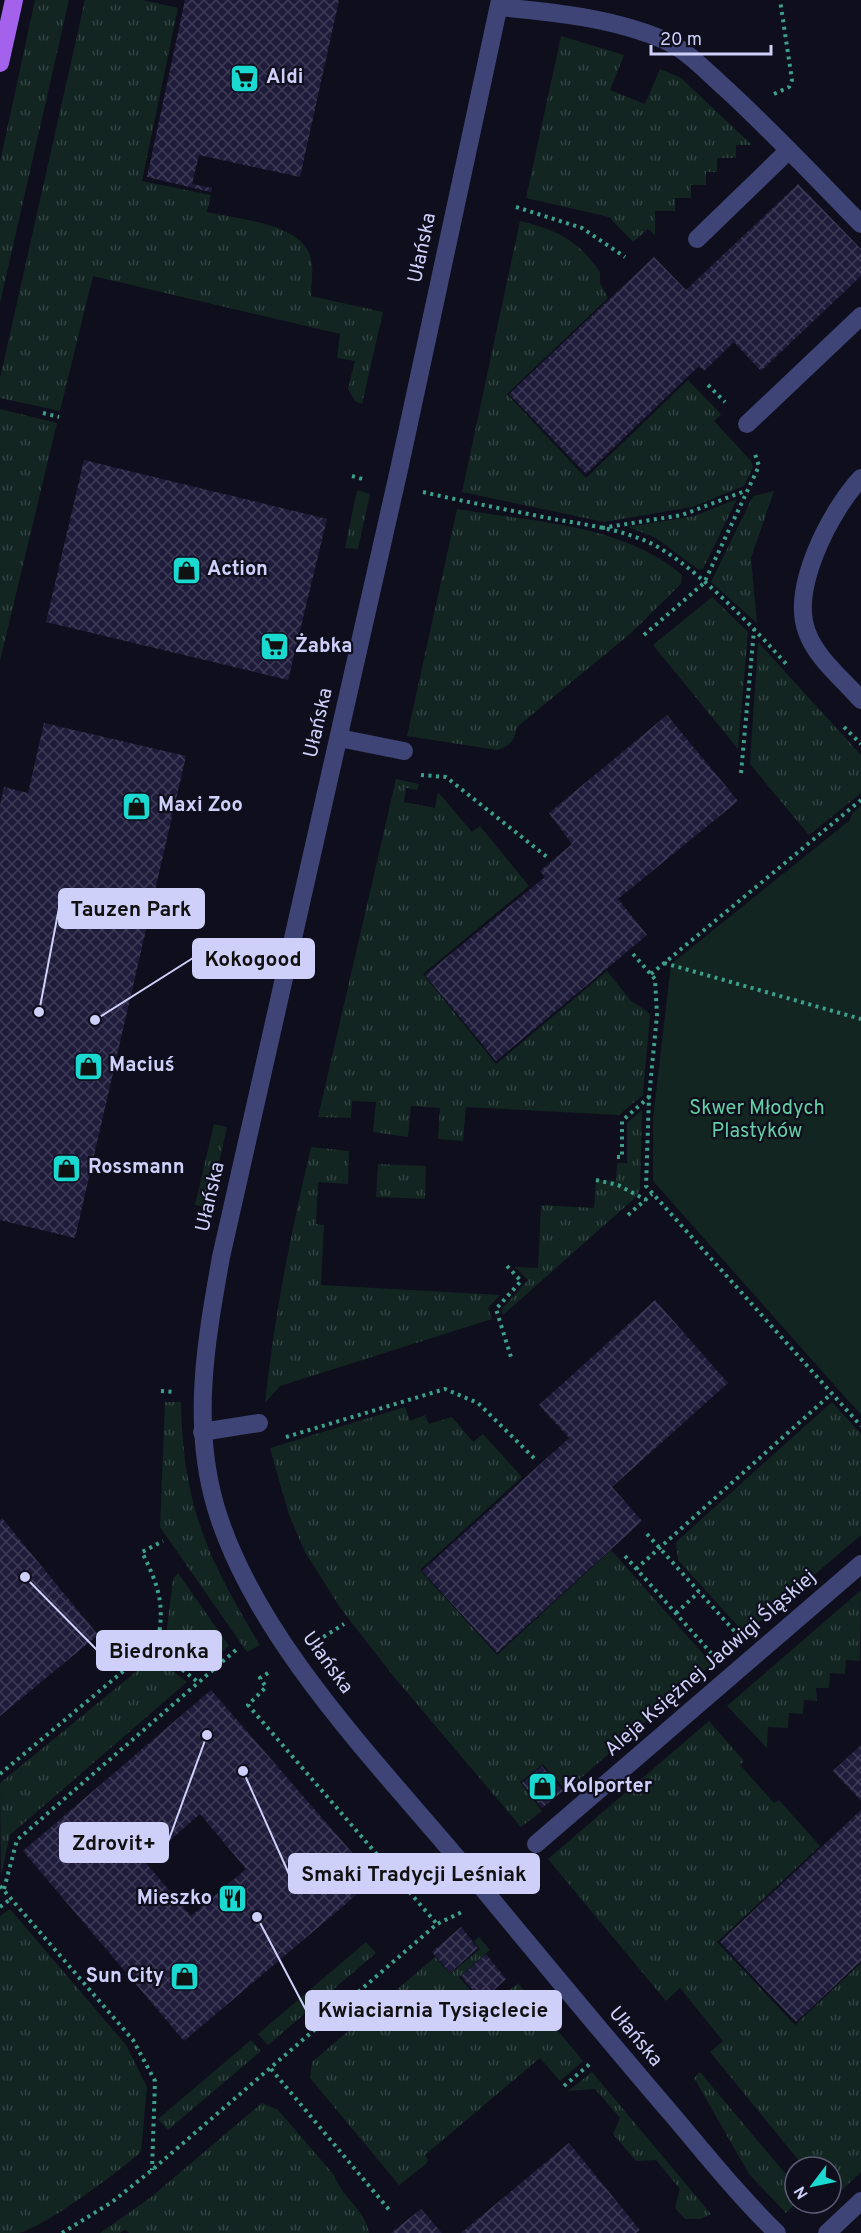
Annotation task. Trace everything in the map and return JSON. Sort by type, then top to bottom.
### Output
[{"type":"main road","points":[[0,63],[14,0]]},
{"type":"street","points":[[499,3],[626,27],[666,41],[701,66],[741,103],[861,224]]},
{"type":"street","name":"Ułańska","points":[[499,3],[339,738],[221,1257],[206,1344],[201,1394],[202,1432],[216,1508],[232,1550],[252,1590],[309,1679],[614,2048],[746,2202],[777,2233]]},
{"type":"street","points":[[697,239],[789,150]]},
{"type":"street","points":[[747,424],[861,316]]},
{"type":"street","points":[[861,478],[850,489],[820,544],[807,578],[801,605],[806,632],[817,651],[861,700]]},
{"type":"street","points":[[339,738],[404,751]]},
{"type":"street","points":[[202,1432],[259,1423]]},
{"type":"street","name":"Aleja Księżnej Jadwigi Śląskiej","points":[[536,1845],[861,1564]]},
{"type":"street","points":[[827,2233],[861,2202]]},
{"type":"path","points":[[741,103],[758,95],[777,94],[789,87],[792,80],[780,0]]},
{"type":"path","points":[[516,207],[582,228],[625,257]]},
{"type":"path","points":[[644,635],[704,584],[759,466],[747,424],[708,385]]},
{"type":"path","points":[[43,413],[59,417]]},
{"type":"path","points":[[352,476],[374,482]]},
{"type":"path","points":[[417,491],[601,528],[643,539],[676,560],[704,584],[754,629],[792,670]]},
{"type":"path","points":[[601,528],[682,514],[746,491]]},
{"type":"path","points":[[741,773],[754,629]]},
{"type":"path","points":[[838,720],[861,744]]},
{"type":"path","points":[[410,774],[446,777],[547,857]]},
{"type":"path","points":[[651,974],[861,800]]},
{"type":"path","points":[[633,954],[655,979],[657,1015],[649,1097],[646,1186],[861,1426]]},
{"type":"path","points":[[664,963],[861,1019]]},
{"type":"path","points":[[617,1157],[622,1157],[622,1121],[649,1097]]},
{"type":"path","points":[[596,1180],[618,1185],[646,1200]]},
{"type":"path","points":[[628,1215],[652,1194]]},
{"type":"path","points":[[507,1266],[521,1281],[496,1309],[511,1358]]},
{"type":"path","points":[[281,1439],[446,1389],[478,1403],[535,1459]]},
{"type":"path","points":[[636,1569],[831,1394]]},
{"type":"path","points":[[647,1534],[755,1655]]},
{"type":"path","points":[[0,1774],[157,1642],[162,1623],[159,1588],[142,1552],[163,1541]]},
{"type":"path","points":[[625,1556],[731,1676]]},
{"type":"path","points":[[676,1613],[699,1592]]},
{"type":"path","points":[[311,1645],[344,1624]]},
{"type":"path","points":[[153,1646],[199,1683]]},
{"type":"path","points":[[152,2170],[155,2081],[133,2040],[2,1887],[17,1840],[237,1649]]},
{"type":"path","points":[[260,1678],[266,1687],[248,1705],[437,1924]]},
{"type":"path","points":[[0,1907],[12,1898]]},
{"type":"path","points":[[62,2233],[111,2202],[152,2170],[437,1924],[470,1906]]},
{"type":"path","points":[[564,2086],[587,2067]]},
{"type":"path","points":[[271,2069],[391,2212]]},
{"type":"green space","points":[[35,0],[69,0],[0,303],[0,162]]},
{"type":"green space","points":[[85,0],[143,0],[178,8],[142,181],[211,195],[207,212],[264,224],[292,235],[302,243],[311,258],[311,296],[383,312],[362,404],[355,401],[348,389],[355,361],[337,358],[340,334],[93,276],[60,411],[0,398],[0,378]]},
{"type":"green space","points":[[561,36],[624,55],[610,90],[645,104],[660,69],[681,78],[752,145],[736,145],[736,158],[717,158],[717,172],[706,172],[706,185],[691,185],[691,198],[675,198],[675,211],[655,211],[655,235],[648,229],[633,242],[609,217],[526,198]]},
{"type":"green space","points":[[520,221],[545,228],[575,244],[600,272],[600,283],[608,298],[507,394],[586,478],[688,380],[721,414],[714,421],[751,461],[753,467],[744,486],[692,507],[604,522],[462,492]]},
{"type":"green space","points":[[0,409],[57,423],[0,661]]},
{"type":"green space","points":[[357,490],[370,494],[358,549],[345,548]]},
{"type":"green space","points":[[774,491],[751,558],[757,623],[711,582],[753,496]]},
{"type":"green space","points":[[737,499],[703,569],[699,570],[656,538],[628,527],[694,516]]},
{"type":"green space","points":[[457,509],[546,522],[605,535],[658,558],[682,575],[681,584],[630,634],[517,727],[511,742],[506,747],[497,750],[407,736]]},
{"type":"green space","points":[[712,597],[748,632],[738,749],[653,645]]},
{"type":"green space","points":[[758,642],[861,755],[861,793],[809,835],[750,764]]},
{"type":"green space","points":[[396,779],[419,784],[417,790],[406,788],[404,802],[435,808],[438,792],[472,832],[480,826],[529,886],[423,974],[496,1064],[607,971],[631,1001],[650,1015],[643,1095],[619,1115],[466,1107],[463,1141],[438,1139],[440,1108],[411,1106],[408,1137],[373,1132],[376,1102],[352,1101],[351,1118],[318,1117]]},
{"type":"green space","name":"Skwer Młodych Plastyków","points":[[861,806],[861,1415],[653,1181],[653,1118],[671,964],[850,820],[852,813]]},
{"type":"green space","points":[[642,1110],[640,1189],[636,1197],[503,1315],[501,1310],[528,1280],[515,1267],[538,1268],[541,1205],[594,1208],[596,1180],[616,1181],[617,1163],[627,1163],[627,1123]]},
{"type":"green space","points":[[214,1124],[227,1127],[209,1208],[195,1205]]},
{"type":"green space","points":[[311,1147],[349,1151],[348,1184],[318,1182],[316,1224],[324,1225],[321,1285],[500,1295],[488,1308],[492,1319],[280,1386],[265,1403],[284,1275]]},
{"type":"green space","points":[[378,1164],[426,1166],[425,1199],[376,1197]]},
{"type":"green space","points":[[165,1402],[181,1402],[187,1471],[201,1530],[226,1585],[260,1645],[247,1652],[160,1527]]},
{"type":"green space","points":[[832,1402],[861,1434],[861,1535],[745,1634],[678,1560],[676,1542]]},
{"type":"green space","points":[[405,1407],[410,1421],[425,1415],[429,1424],[452,1417],[473,1442],[483,1434],[522,1477],[420,1570],[497,1655],[611,1550],[712,1664],[566,1791],[543,1764],[520,1782],[542,1811],[521,1827],[394,1677],[341,1609],[305,1552],[289,1515],[270,1448]]},
{"type":"green space","points":[[178,1573],[229,1646],[199,1671],[165,1643],[173,1579]]},
{"type":"green space","points":[[861,1590],[860,1661],[846,1660],[845,1674],[830,1673],[829,1688],[816,1688],[817,1701],[804,1700],[803,1714],[789,1713],[788,1728],[768,1727],[767,1748],[727,1706]]},
{"type":"green space","points":[[154,1657],[187,1682],[10,1835],[1,1876],[0,1783]]},
{"type":"green space","points":[[709,1721],[744,1761],[740,1765],[774,1803],[779,1800],[820,1846],[717,1942],[795,2025],[861,1963],[861,2172],[843,2189],[843,2155],[794,2155],[710,2052],[723,2041],[680,1988],[666,2001],[548,1859]]},
{"type":"green space","points":[[10,1909],[126,2045],[147,2087],[141,2152],[99,2185],[46,2220],[19,2233],[0,2233],[0,1916]]},
{"type":"green space","points":[[479,1937],[490,1950],[459,1977],[487,2009],[518,1983],[583,2061],[560,2081],[540,2058],[425,2155],[428,2160],[426,2164],[399,2185],[310,2078],[312,2062],[435,1957],[450,1974],[480,1949],[474,1941]]},
{"type":"green space","points":[[366,1942],[376,1953],[268,2045],[258,2034]]},
{"type":"green space","points":[[251,2040],[261,2051],[168,2130],[158,2119]]},
{"type":"green space","points":[[592,2072],[711,2214],[701,2219],[685,2219],[675,2208],[680,2189],[656,2160],[636,2161],[613,2134],[620,2118],[595,2089],[568,2091]]},
{"type":"green space","points":[[700,2072],[783,2171],[783,2210],[749,2174],[694,2078]]},
{"type":"green space","points":[[262,2103],[278,2110],[334,2175],[342,2190],[363,2217],[369,2233],[129,2233],[125,2229],[120,2233],[100,2233],[150,2198]]},
{"type":"building","name":"Aldi","points":[[185,0],[339,0],[300,177],[199,155],[192,184],[212,188],[211,192],[147,177]]},
{"type":"building","points":[[798,184],[861,249],[861,276],[761,371],[734,342],[704,371],[699,366],[586,474],[509,394],[654,257],[686,290]]},
{"type":"building","name":"Action","points":[[84,460],[327,519],[288,680],[46,622]]},
{"type":"building","points":[[667,715],[738,801],[618,899],[647,935],[496,1061],[425,975],[545,877],[540,871],[572,844],[549,813]]},
{"type":"building","points":[[44,723],[186,756],[75,1238],[0,1220],[0,805],[4,787],[28,793]]},
{"type":"building","points":[[655,1300],[728,1383],[612,1487],[642,1521],[497,1653],[422,1571],[569,1438],[539,1405]]},
{"type":"building","points":[[2,1518],[98,1635],[0,1716],[0,1520]]},
{"type":"building","points":[[211,1690],[375,1879],[184,2041],[23,1851]],"holes":[[[200,1814],[246,1869],[191,1916],[145,1862]]]},
{"type":"building","points":[[861,1745],[861,1801],[833,1771]]},
{"type":"building","name":"Kolporter","points":[[542,1766],[563,1791],[542,1808],[522,1783]]},
{"type":"building","points":[[861,1810],[861,1961],[796,2022],[720,1942]]},
{"type":"building","points":[[461,1927],[478,1948],[450,1973],[432,1952]]},
{"type":"building","points":[[486,1954],[506,1979],[482,2001],[461,1976]]},
{"type":"building","points":[[569,2143],[640,2230],[636,2233],[461,2233]]},
{"type":"building","points":[[421,2209],[442,2233],[391,2233]]},
{"type":"place","name":"Aldi","points":[[245,78]]},
{"type":"place","name":"Action","points":[[186,570]]},
{"type":"place","name":"Żabka","points":[[274,647]]},
{"type":"place","name":"Maxi Zoo","points":[[137,806]]},
{"type":"place","name":"Tauzen Park","points":[[39,1012]]},
{"type":"place","name":"Kokogood","points":[[95,1020]]},
{"type":"place","name":"Maciuś","points":[[88,1066]]},
{"type":"place","name":"Rossmann","points":[[67,1168]]},
{"type":"place","name":"Biedronka","points":[[25,1577]]},
{"type":"place","name":"Zdrovit+","points":[[207,1735]]},
{"type":"place","name":"Smaki Tradycji Leśniak","points":[[243,1771]]},
{"type":"place","name":"Kolporter","points":[[542,1787]]},
{"type":"place","name":"Mieszko","points":[[233,1899]]},
{"type":"place","name":"Kwiaciarnia Tysiąclecie","points":[[257,1917]]},
{"type":"place","name":"Sun City","points":[[185,1977]]}]
